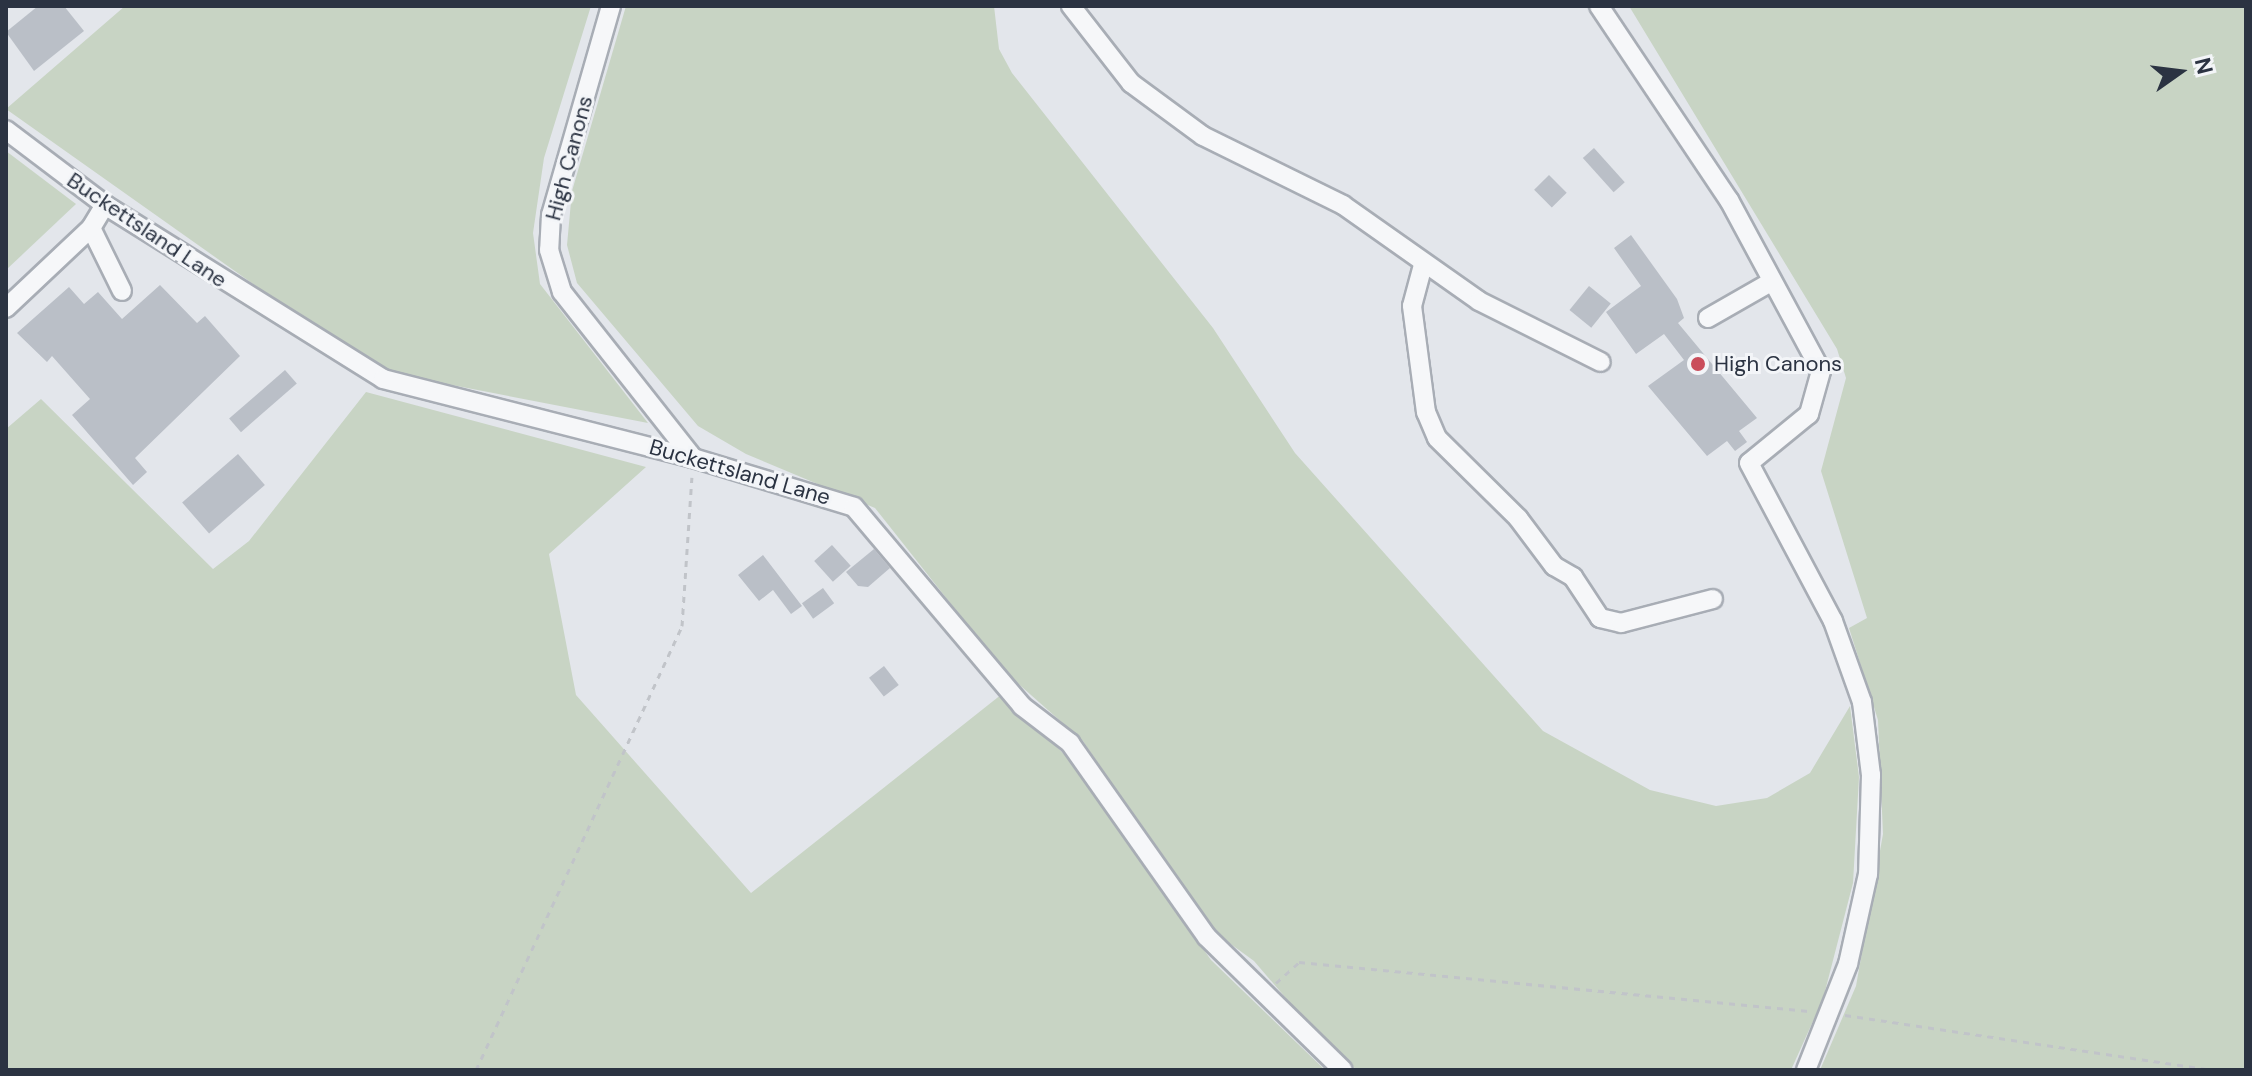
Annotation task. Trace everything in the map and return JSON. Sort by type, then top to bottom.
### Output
[{"type":"street","name":"High Canons","points":[[611,6],[551,215],[549,250],[562,292],[693,458]]},
{"type":"street","points":[[1071,6],[1131,83],[1191,127],[1343,205],[1423,265],[1601,362]]},
{"type":"street","points":[[1599,6],[1729,200],[1769,283],[1816,356],[1823,384],[1809,414],[1749,463],[1833,621],[1862,702],[1871,775],[1868,874],[1831,1013],[1806,1070]]},
{"type":"street","name":"Buckettsland Lane","points":[[6,130],[105,205],[383,379],[833,497],[875,526],[1022,706],[1070,743],[1207,937],[1343,1070]]},
{"type":"street","points":[[6,308],[91,228],[105,205]]},
{"type":"street","points":[[91,228],[122,291]]},
{"type":"street","points":[[1423,265],[1412,306],[1426,412],[1437,438],[1518,518],[1554,566],[1573,577],[1600,618],[1621,623],[1713,599]]},
{"type":"street","points":[[1708,318],[1769,283]]},
{"type":"path","points":[[476,1070],[682,626],[693,458]]},
{"type":"path","points":[[1265,994],[1299,962],[1831,1013],[2213,1070]]},
{"type":"green space","points":[[125,6],[591,6],[544,158],[533,233],[540,284],[648,423],[395,374],[352,354],[6,109]]},
{"type":"green space","points":[[626,6],[994,6],[999,49],[1012,73],[1213,328],[1295,453],[1543,731],[1650,790],[1716,806],[1767,798],[1810,773],[1850,706],[1859,777],[1853,883],[1823,999],[1791,1070],[1357,1070],[1315,1032],[1254,961],[1206,926],[1083,741],[1004,671],[875,508],[746,454],[698,426],[577,283],[567,245],[572,191]]},
{"type":"green space","points":[[1629,6],[2246,6],[2246,1070],[1820,1070],[1856,986],[1883,834],[1878,720],[1849,628],[1867,618],[1821,471],[1846,378],[1837,349]]},
{"type":"green space","points":[[6,151],[76,204],[6,270]]},
{"type":"green space","points":[[366,392],[646,467],[549,554],[576,695],[751,893],[1002,694],[1067,757],[1211,960],[1325,1070],[6,1070],[6,429],[41,399],[213,569],[249,541]]},
{"type":"building","points":[[38,6],[64,6],[84,31],[34,71],[6,32]]},
{"type":"building","points":[[1594,148],[1625,182],[1614,192],[1583,158]]},
{"type":"building","points":[[1549,175],[1567,193],[1552,208],[1534,190]]},
{"type":"building","name":"High Canons","points":[[1631,235],[1677,299],[1684,318],[1678,323],[1757,418],[1739,431],[1747,442],[1735,451],[1727,441],[1707,456],[1648,386],[1684,360],[1664,334],[1636,354],[1606,312],[1641,286],[1614,248]]},
{"type":"building","points":[[160,285],[197,323],[205,316],[240,356],[135,458],[147,472],[133,485],[72,415],[90,399],[52,356],[47,362],[17,333],[69,287],[84,304],[98,292],[122,319]]},
{"type":"building","points":[[1589,286],[1611,304],[1591,328],[1569,310]]},
{"type":"building","points":[[285,370],[297,384],[241,432],[229,419]]},
{"type":"building","points":[[238,454],[265,485],[209,533],[182,503]]},
{"type":"building","points":[[832,545],[851,566],[833,582],[814,561]]},
{"type":"building","points":[[874,549],[890,568],[868,587],[858,586],[846,572]]},
{"type":"building","points":[[763,555],[802,606],[791,614],[773,590],[759,601],[738,575]]},
{"type":"building","points":[[823,588],[834,603],[813,619],[802,603]]},
{"type":"building","points":[[884,666],[899,685],[884,697],[869,678]]},
{"type":"place","name":"High Canons","points":[[1698,364]]}]
